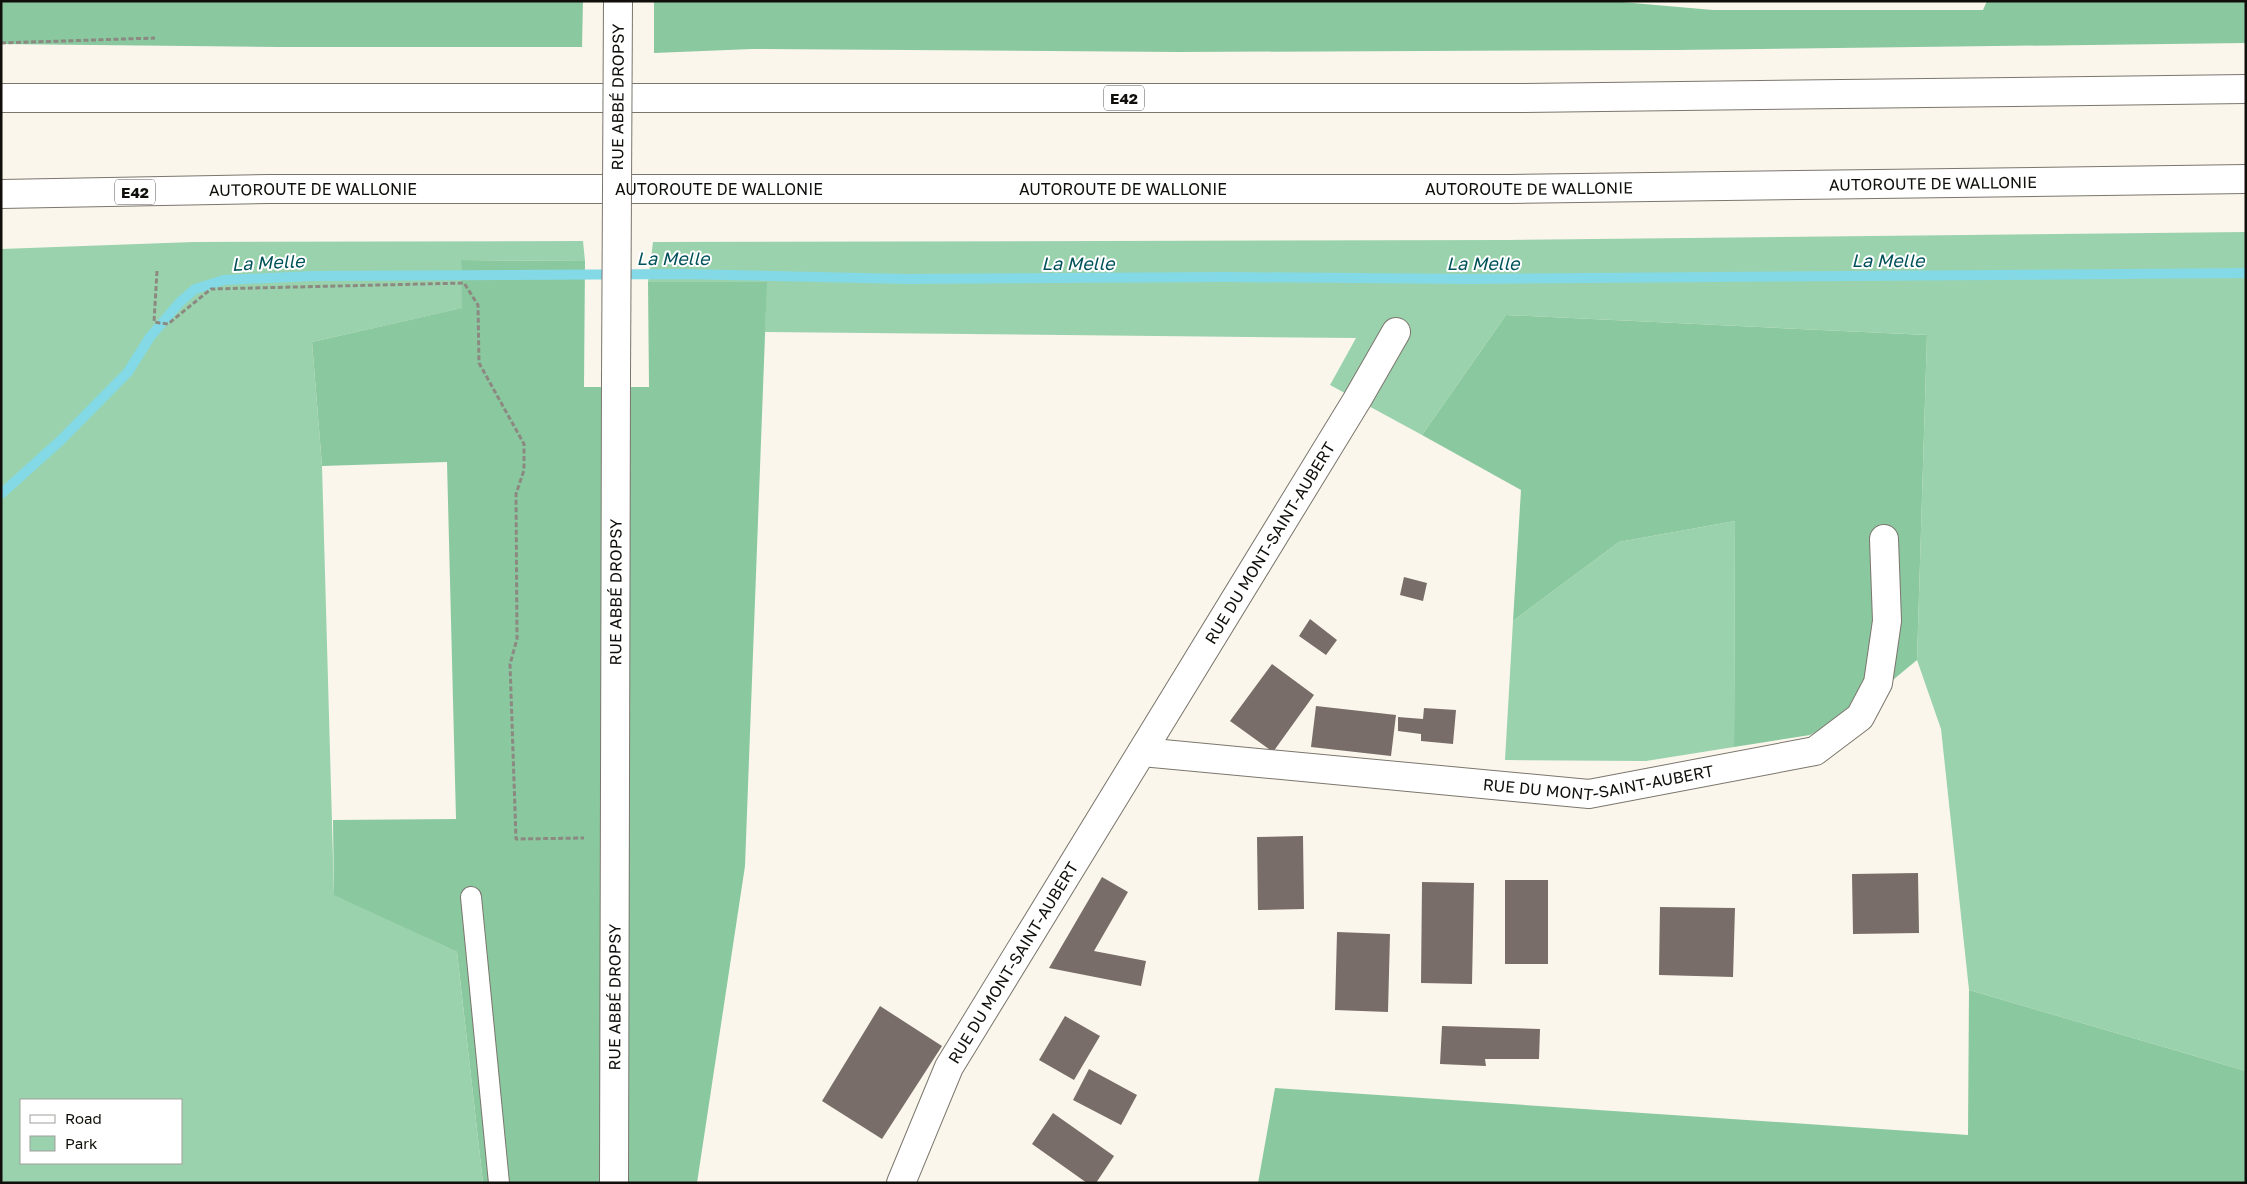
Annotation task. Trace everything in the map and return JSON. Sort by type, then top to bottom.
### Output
[{"type":"main road","name":"RUE ABBÉ DROPSY","points":[[614,1183],[618,1]]},
{"type":"main road","name":"E42","points":[[1,98],[1492,98],[2246,89]]},
{"type":"main road","name":"AUTOROUTE DE WALLONIE","points":[[1,194],[268,189],[1511,189],[2246,179]]},
{"type":"main road","name":"RUE DU MONT-SAINT-AUBERT","points":[[901,1183],[949,1067],[1357,400],[1396,332]]},
{"type":"main road","name":"RUE DU MONT-SAINT-AUBERT","points":[[1142,752],[1589,794],[1815,750],[1860,717],[1878,682],[1887,621],[1884,539]]},
{"type":"lane","points":[[471,897],[499,1183]]},
{"type":"path","points":[[1,43],[155,38]]},
{"type":"path","points":[[157,271],[154,322],[168,324],[211,289],[464,283],[478,305],[479,363],[524,444],[524,470],[516,494],[517,639],[510,664],[516,839],[590,838]]},
{"type":"green space","points":[[1,1],[583,1],[582,47],[280,47],[1,44]]},
{"type":"green space","points":[[654,1],[1610,1],[1713,10],[1983,10],[1987,1],[2246,1],[2246,43],[1676,50],[1178,52],[752,49],[654,53]]},
{"type":"green space","points":[[2246,232],[2246,1071],[1969,990],[1941,729],[1917,660],[1927,335],[1506,315],[1422,435],[1330,385],[1356,338],[765,332],[766,282],[648,282],[653,242],[1507,240]]},
{"type":"green space","points":[[583,241],[585,261],[461,260],[463,308],[312,342],[322,466],[334,894],[457,952],[483,1183],[1,1183],[1,249],[193,242]]},
{"type":"green space","points":[[461,260],[585,261],[584,387],[649,387],[648,282],[767,282],[745,866],[697,1183],[483,1183],[457,952],[334,895],[333,820],[456,819],[447,462],[322,466],[312,342],[462,308]]},
{"type":"green space","points":[[1506,315],[1927,335],[1917,660],[1853,713],[1810,735],[1734,747],[1735,521],[1619,542],[1513,621],[1521,490],[1422,435]]},
{"type":"green space","points":[[1735,521],[1734,747],[1646,761],[1505,760],[1513,621],[1619,542]]},
{"type":"green space","points":[[1969,990],[2246,1071],[2246,1183],[1258,1183],[1275,1088],[1968,1135]]},
{"type":"building","points":[[1404,577],[1427,583],[1423,601],[1400,595]]},
{"type":"building","points":[[1310,619],[1337,640],[1326,655],[1299,636]]},
{"type":"building","points":[[1272,664],[1314,695],[1273,752],[1230,721]]},
{"type":"building","points":[[1316,706],[1396,715],[1391,756],[1311,747]]},
{"type":"building","points":[[1424,708],[1456,710],[1453,744],[1421,741],[1421,734],[1398,731],[1398,717],[1423,719]]},
{"type":"building","points":[[1303,836],[1304,909],[1258,910],[1257,837]]},
{"type":"building","points":[[1918,873],[1919,933],[1853,934],[1852,874]]},
{"type":"building","points":[[1102,877],[1128,892],[1094,951],[1146,961],[1141,986],[1049,968]]},
{"type":"building","points":[[1505,880],[1548,880],[1548,964],[1505,964]]},
{"type":"building","points":[[1422,882],[1474,883],[1472,984],[1421,983]]},
{"type":"building","points":[[1660,907],[1735,908],[1733,977],[1659,975]]},
{"type":"building","points":[[1337,932],[1390,934],[1388,1012],[1335,1010]]},
{"type":"building","points":[[880,1006],[942,1046],[882,1139],[822,1101]]},
{"type":"building","points":[[1065,1016],[1100,1036],[1074,1080],[1039,1060]]},
{"type":"building","points":[[1442,1026],[1540,1029],[1539,1059],[1485,1059],[1486,1066],[1440,1064]]},
{"type":"building","points":[[1089,1069],[1137,1095],[1121,1125],[1073,1100]]},
{"type":"building","points":[[1053,1113],[1114,1156],[1096,1183],[1087,1183],[1032,1144]]},
{"type":"waterway","name":"La Melle","points":[[1,494],[61,440],[128,372],[150,337],[180,302],[195,289],[224,280],[312,276],[683,274],[907,279],[1226,277],[1470,279],[2246,273]]}]
